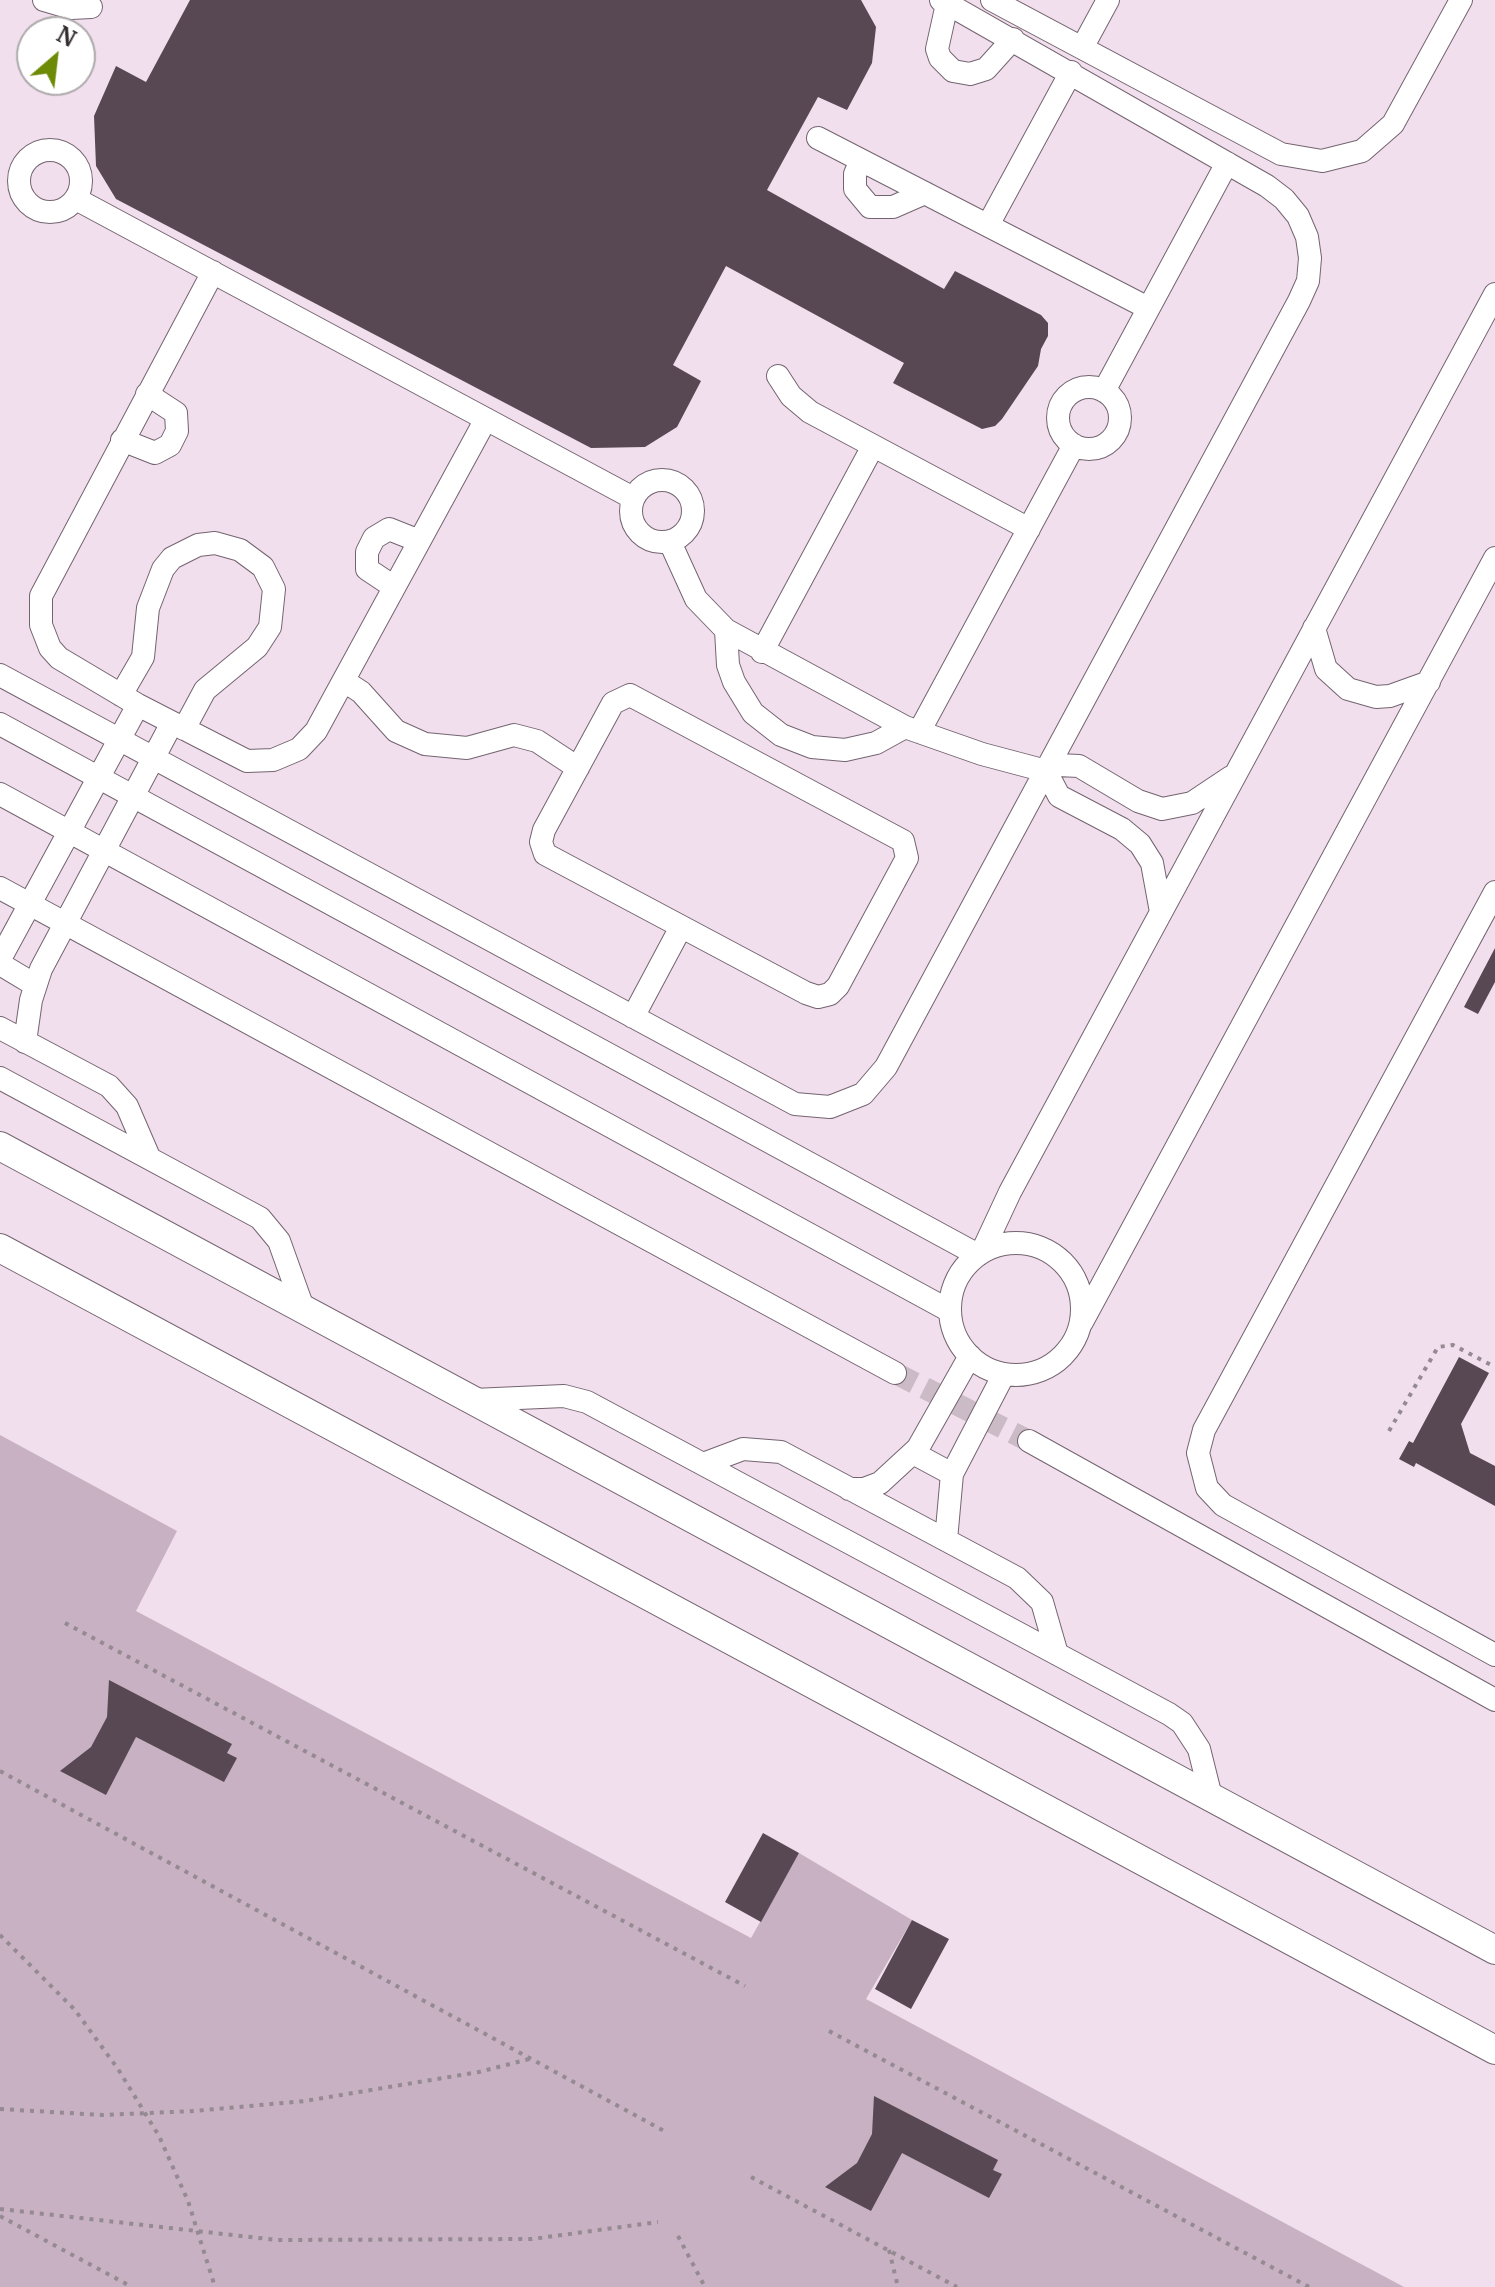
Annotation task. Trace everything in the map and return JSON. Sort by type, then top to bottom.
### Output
[{"type":"main road","points":[[0,1146],[1495,1950]]},
{"type":"main road","points":[[0,1248],[1495,2050]]},
{"type":"street","points":[[44,0],[71,8],[91,7]]},
{"type":"street","points":[[992,0],[1281,154],[1322,161],[1362,151],[1393,124],[1461,0]]},
{"type":"street","points":[[1082,48],[1108,0]]},
{"type":"street","points":[[0,675],[795,1104],[830,1107],[863,1094],[886,1067],[1308,281],[1310,258],[1307,237],[1298,216],[1276,192],[1071,72],[1013,39],[944,2],[937,49],[953,71],[970,74],[986,69],[1013,39]]},
{"type":"street","points":[[988,225],[1071,72]]},
{"type":"street","points":[[818,138],[1148,308]]},
{"type":"street","points":[[56,150],[77,165],[81,182],[76,199],[62,210],[44,211],[10,192],[25,162],[38,152],[56,150]]},
{"type":"street","points":[[861,160],[855,174],[855,189],[870,207],[893,207],[925,193]]},
{"type":"street","points":[[1104,391],[1227,163]]},
{"type":"street","points":[[76,199],[633,498]]},
{"type":"street","points":[[213,272],[44,585],[40,611],[45,637],[59,658],[178,726],[247,761],[289,756],[316,731],[486,419]]},
{"type":"street","points":[[1495,294],[999,1211],[980,1253],[957,1279],[950,1311],[952,1327],[970,1356],[980,1364],[1004,1374],[1038,1372],[1054,1364],[1076,1338],[1495,558]]},
{"type":"street","points":[[778,376],[800,405],[872,448],[1029,529]]},
{"type":"street","points":[[1078,389],[1104,391],[1120,411],[1119,429],[1100,447],[1074,445],[1062,433],[1060,407],[1078,389]]},
{"type":"street","points":[[122,440],[155,453],[170,445],[177,431],[176,413],[147,394]]},
{"type":"street","points":[[726,630],[728,665],[734,682],[753,713],[781,735],[812,747],[845,750],[912,730],[1074,445]]},
{"type":"street","points":[[762,652],[872,448]]},
{"type":"street","points":[[665,480],[674,482],[689,495],[691,523],[679,538],[670,542],[652,541],[638,532],[630,516],[633,498],[646,484],[665,480]]},
{"type":"street","points":[[394,587],[367,569],[367,552],[374,538],[389,529],[419,541]]},
{"type":"street","points":[[670,542],[696,599],[726,630],[912,730],[1046,771],[1058,765],[1079,766],[1149,806],[1172,809],[1192,803],[1235,774]]},
{"type":"street","points":[[25,1042],[35,985],[154,757],[205,690],[257,647],[273,616],[276,601],[270,578],[253,557],[240,550],[215,543],[198,545],[172,558],[163,569],[148,608],[143,657],[120,739],[0,962],[35,985]]},
{"type":"street","points":[[1314,628],[1326,669],[1348,689],[1376,697],[1390,696],[1429,682]]},
{"type":"street","points":[[344,681],[361,692],[396,731],[425,744],[467,748],[514,735],[537,741],[578,768]]},
{"type":"street","points":[[630,695],[765,765],[897,837],[906,846],[907,858],[838,986],[824,996],[806,993],[545,854],[542,835],[613,703],[630,695]]},
{"type":"street","points":[[0,724],[980,1253]]},
{"type":"street","points":[[765,765],[781,735]]},
{"type":"street","points":[[1046,771],[1059,796],[1132,836],[1147,853],[1156,875],[1161,912]]},
{"type":"street","points":[[0,794],[950,1311]]},
{"type":"street","points":[[1112,824],[1116,804],[1127,795]]},
{"type":"street","points":[[0,888],[895,1373]]},
{"type":"street","points":[[1495,892],[1204,1430],[1198,1453],[1207,1488],[1223,1505],[1495,1655]]},
{"type":"street","points":[[633,1017],[681,927]]},
{"type":"street","points":[[0,1028],[97,1079],[120,1096],[133,1117],[149,1157]]},
{"type":"street","points":[[0,1078],[267,1224],[279,1241],[303,1308]]},
{"type":"street","points":[[980,1253],[999,1245],[1018,1243],[1037,1246],[1054,1255],[1069,1268],[1078,1284],[1082,1322]]},
{"type":"street","points":[[849,1489],[864,1489],[880,1483],[913,1453],[970,1356]]},
{"type":"street","points":[[946,1540],[945,1522],[952,1474],[1004,1374]]},
{"type":"street","points":[[473,1400],[575,1398],[1057,1654],[1182,1723],[1199,1749],[1211,1797]]},
{"type":"street","points":[[1029,1441],[1495,1700]]},
{"type":"street","points":[[703,1464],[743,1449],[769,1449],[946,1540],[1031,1588],[1045,1610],[1057,1654]]},
{"type":"street","points":[[913,1453],[952,1474]]},
{"type":"path","points":[[1389,1431],[1438,1347],[1453,1345],[1495,1367]]},
{"type":"path","points":[[65,1623],[745,1986]]},
{"type":"path","points":[[0,1771],[666,2132]]},
{"type":"path","points":[[0,1935],[75,2010],[118,2069],[145,2113],[188,2201],[215,2287]]},
{"type":"path","points":[[829,2031],[1309,2287]]},
{"type":"path","points":[[0,2109],[145,2113],[305,2101],[479,2072],[530,2058]]},
{"type":"path","points":[[751,2177],[957,2287]]},
{"type":"path","points":[[0,2209],[198,2233],[325,2241],[532,2239],[658,2222]]},
{"type":"path","points":[[0,2216],[132,2287]]},
{"type":"path","points":[[678,2236],[705,2287]]},
{"type":"path","points":[[889,2250],[898,2287]]},
{"type":"shaded area","points":[[0,1435],[177,1531],[136,1611],[751,1938],[799,1853],[912,1920],[866,1999],[1404,2287],[0,2287]]},
{"type":"building","points":[[190,0],[861,0],[876,27],[872,63],[847,110],[818,97],[767,190],[944,289],[955,271],[1041,315],[1048,323],[1048,336],[1041,349],[1038,366],[1002,419],[995,426],[982,429],[893,383],[904,363],[726,266],[673,365],[701,381],[677,427],[645,447],[591,448],[116,199],[96,166],[94,116],[116,66],[146,82]]},
{"type":"building","points":[[1495,948],[1495,982],[1478,1014],[1464,1007]]},
{"type":"building","points":[[1459,1357],[1489,1373],[1461,1424],[1470,1453],[1495,1466],[1495,1506],[1416,1463],[1414,1467],[1399,1459],[1409,1441],[1413,1443]]},
{"type":"building","points":[[109,1680],[232,1744],[227,1753],[237,1758],[224,1782],[136,1737],[106,1795],[60,1771],[91,1747],[107,1717]]},
{"type":"building","points":[[763,1833],[799,1853],[761,1922],[725,1902]]},
{"type":"building","points":[[912,1920],[949,1939],[911,2009],[875,1989]]},
{"type":"building","points":[[874,2096],[998,2160],[993,2170],[1002,2174],[989,2198],[902,2153],[871,2211],[825,2187],[857,2163],[872,2134]]},
{"type":"tunnel","points":[[895,1373],[1029,1441]]}]
